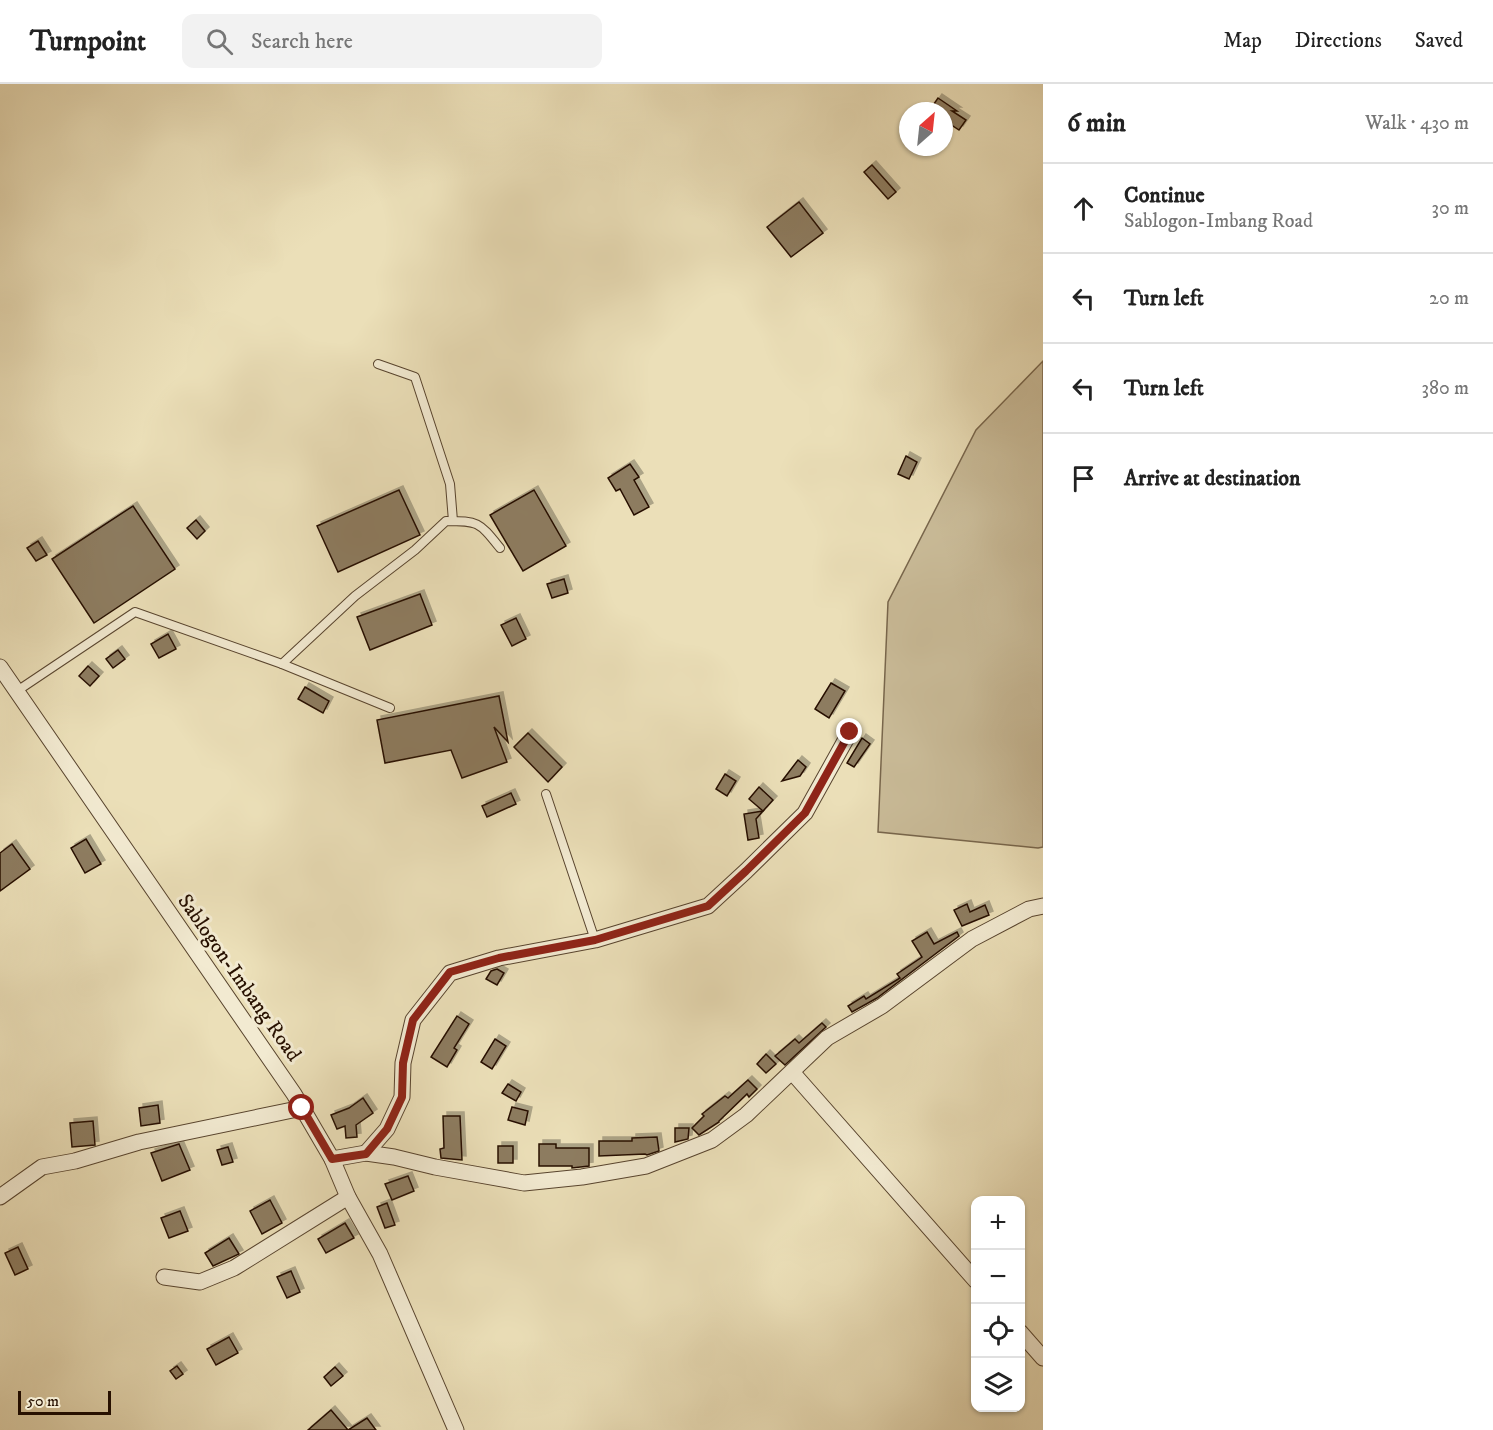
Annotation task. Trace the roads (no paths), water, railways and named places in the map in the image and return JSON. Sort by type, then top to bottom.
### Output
[{"type":"street","name":"Sablogon-Imbang Road","points":[[0,667],[302,1108],[332,1159],[348,1197],[380,1254],[456,1430]]},
{"type":"street","points":[[366,1154],[387,1129],[402,1097],[403,1063],[413,1020],[450,972],[499,958],[595,940],[708,906],[805,813],[850,732]]},
{"type":"street","points":[[332,1159],[366,1154],[394,1157],[524,1183],[582,1177],[646,1166],[712,1140],[746,1115],[780,1080],[792,1072],[827,1038],[882,1006],[972,939],[1029,909],[1043,906]]},
{"type":"street","points":[[792,1072],[971,1276]]},
{"type":"street","points":[[0,1197],[42,1167],[75,1161],[150,1140],[302,1108]]},
{"type":"street","points":[[164,1277],[200,1282],[234,1268],[348,1197]]},
{"type":"street","points":[[1025,1338],[1043,1358]]},
{"type":"lane","points":[[378,364],[415,377],[450,484],[453,521]]},
{"type":"lane","points":[[282,664],[355,596],[415,550],[446,520],[469,521],[482,525],[500,548]]},
{"type":"lane","points":[[16,691],[135,612],[282,664],[390,708]]},
{"type":"lane","points":[[546,794],[595,940]]}]
